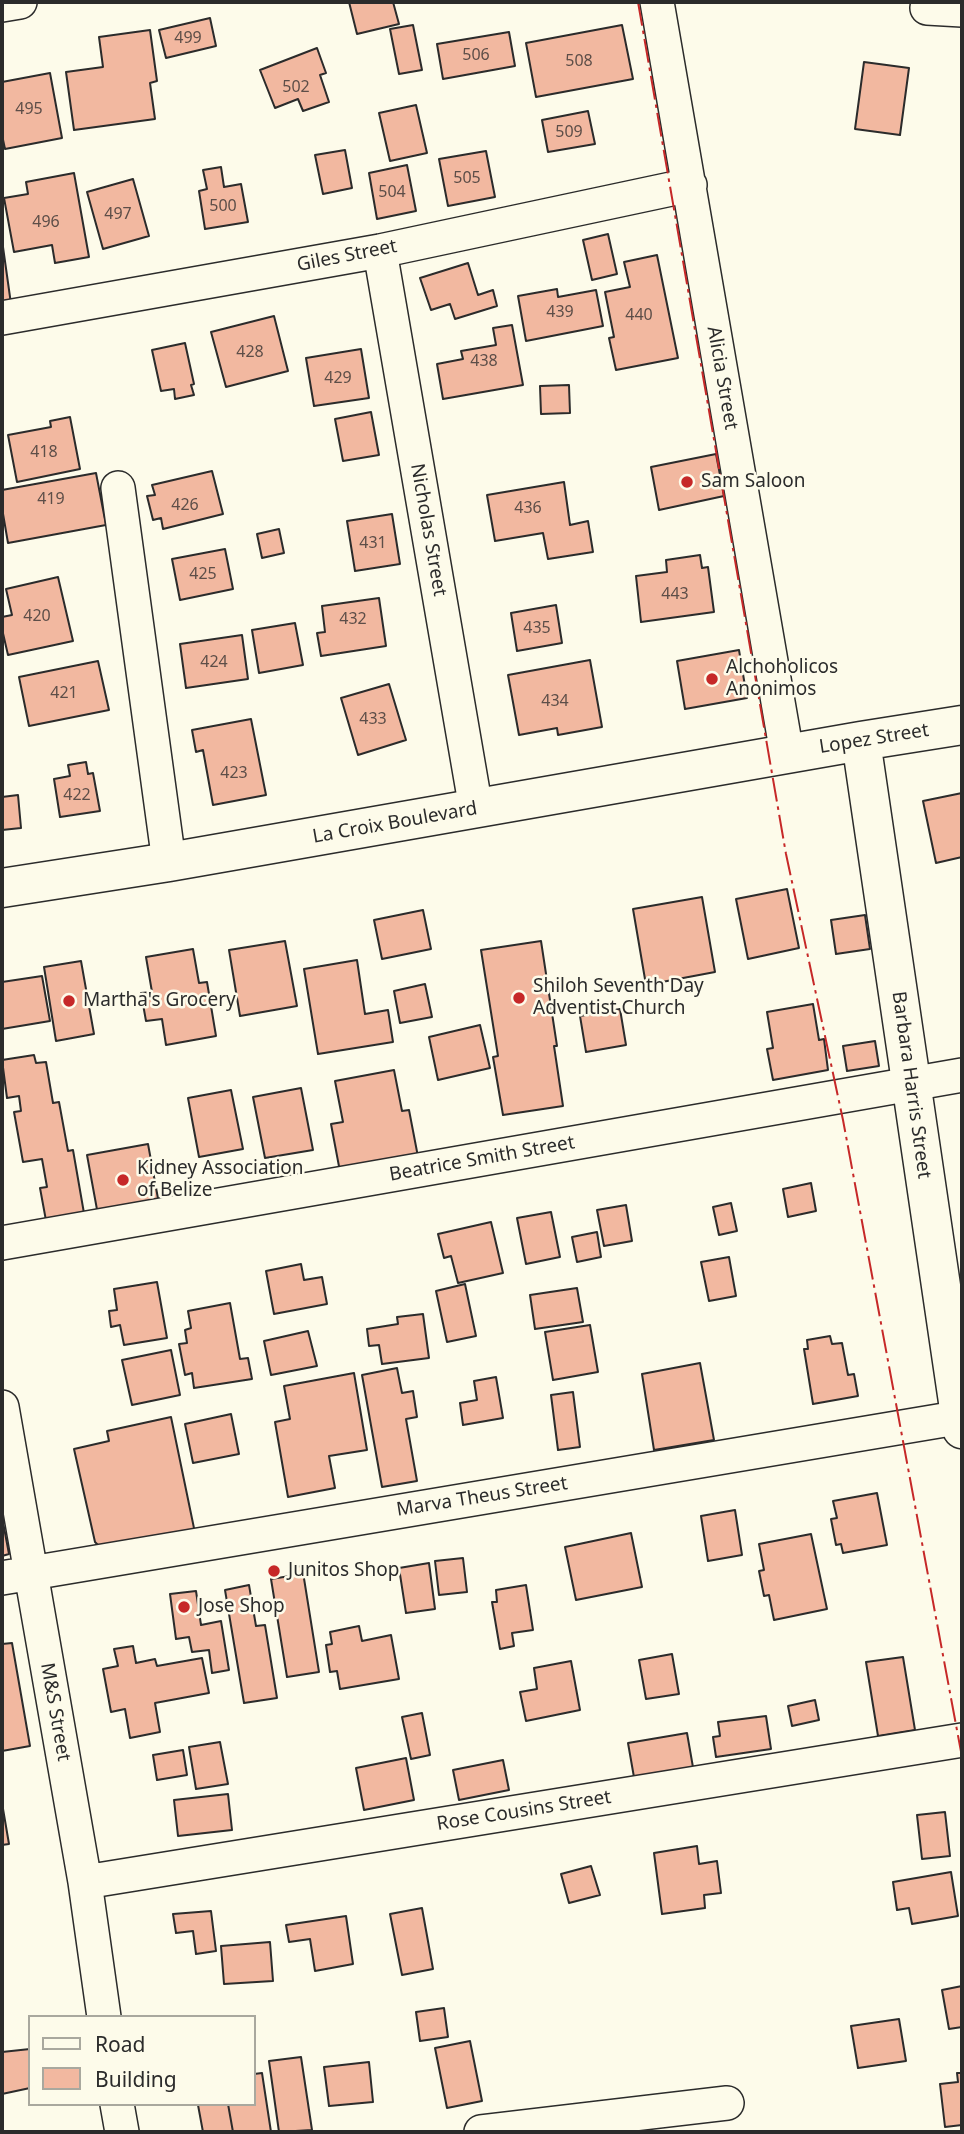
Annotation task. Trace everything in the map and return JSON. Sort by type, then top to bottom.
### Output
[{"type":"street","points":[[2,5],[20,2]]},
{"type":"street","name":"Alicia Street","points":[[657,2],[787,754]]},
{"type":"street","points":[[927,8],[962,10]]},
{"type":"street","name":"Giles Street","points":[[2,318],[380,251],[690,185]]},
{"type":"street","name":"Nicholas Street","points":[[380,251],[477,809]]},
{"type":"street","points":[[118,488],[169,862]]},
{"type":"street","name":"Lopez Street","points":[[787,754],[962,725]]},
{"type":"street","name":"Barbara Harris Street","points":[[861,741],[962,1421]]},
{"type":"street","name":"La Croix Boulevard","points":[[2,887],[169,862],[787,754]]},
{"type":"street","name":"Beatrice Smith Street","points":[[2,1243],[962,1075]]},
{"type":"street","name":"M&S Street","points":[[2,1407],[16,1575],[85,1882],[104,2015]]},
{"type":"street","name":"Marva Theus Street","points":[[16,1575],[962,1421]]},
{"type":"street","name":"Rose Cousins Street","points":[[85,1882],[962,1740]]},
{"type":"street","points":[[481,2132],[727,2103]]},
{"type":"street","points":[[117,2106],[122,2132]]},
{"type":"building","points":[[349,2],[393,2],[399,24],[357,34]]},
{"type":"building","points":[[210,18],[216,46],[166,58],[159,30]]},
{"type":"building","points":[[413,25],[422,70],[399,74],[390,29]]},
{"type":"building","points":[[622,25],[633,79],[536,97],[526,43]]},
{"type":"building","points":[[150,30],[157,81],[150,83],[155,119],[74,130],[66,72],[103,67],[99,37]]},
{"type":"building","points":[[509,32],[515,66],[443,79],[437,44]]},
{"type":"building","points":[[317,48],[326,73],[320,75],[329,102],[303,111],[298,99],[275,108],[260,70]]},
{"type":"building","points":[[864,62],[909,68],[900,135],[855,129]]},
{"type":"building","points":[[50,73],[62,138],[5,149],[2,135],[2,82]]},
{"type":"building","points":[[416,105],[427,153],[390,161],[379,113]]},
{"type":"building","points":[[588,111],[595,144],[548,152],[542,120]]},
{"type":"building","points":[[345,150],[352,188],[323,194],[315,155]]},
{"type":"building","points":[[486,151],[495,197],[448,206],[439,159]]},
{"type":"building","points":[[407,165],[416,211],[377,219],[369,173]]},
{"type":"building","points":[[221,167],[224,187],[241,184],[248,222],[205,229],[199,191],[207,189],[203,170]]},
{"type":"building","points":[[74,173],[89,257],[55,263],[52,245],[14,252],[4,198],[28,194],[26,182]]},
{"type":"building","points":[[133,179],[149,236],[103,249],[87,192]]},
{"type":"building","points":[[608,234],[617,274],[592,280],[583,240]]},
{"type":"building","points":[[2,240],[11,304],[2,305]]},
{"type":"building","points":[[657,255],[678,358],[616,370],[609,338],[614,337],[605,292],[630,287],[624,262]]},
{"type":"building","points":[[468,263],[478,295],[493,290],[497,306],[455,319],[450,304],[431,310],[420,278]]},
{"type":"building","points":[[557,289],[558,297],[596,290],[603,326],[526,341],[518,296]]},
{"type":"building","points":[[274,316],[288,371],[226,387],[211,332]]},
{"type":"building","points":[[512,325],[523,385],[443,399],[437,364],[463,359],[461,351],[496,345],[493,328]]},
{"type":"building","points":[[185,343],[194,395],[175,399],[174,389],[161,391],[152,350]]},
{"type":"building","points":[[361,349],[369,398],[314,406],[306,358]]},
{"type":"building","points":[[569,385],[570,413],[541,414],[540,386]]},
{"type":"building","points":[[371,412],[379,455],[343,461],[335,419]]},
{"type":"building","points":[[70,417],[80,469],[17,482],[8,435],[51,427],[50,421]]},
{"type":"building","name":"Sam Saloon","points":[[716,454],[724,496],[659,510],[651,467]]},
{"type":"building","points":[[212,471],[223,514],[163,529],[161,518],[153,520],[147,496],[155,495],[152,485]]},
{"type":"building","points":[[96,473],[106,525],[8,543],[2,490]]},
{"type":"building","points":[[564,482],[570,525],[588,521],[593,552],[548,559],[543,533],[495,541],[487,495]]},
{"type":"building","points":[[392,514],[400,564],[355,571],[347,521]]},
{"type":"building","points":[[279,529],[284,553],[262,558],[257,534]]},
{"type":"building","points":[[225,549],[233,589],[180,600],[172,559]]},
{"type":"building","points":[[700,555],[702,568],[708,567],[714,612],[641,622],[636,576],[667,572],[666,560]]},
{"type":"building","points":[[58,577],[73,641],[8,655],[2,617],[12,615],[6,589]]},
{"type":"building","points":[[379,598],[386,646],[321,656],[317,633],[325,632],[322,606]]},
{"type":"building","points":[[556,605],[562,643],[517,651],[511,613]]},
{"type":"building","points":[[295,623],[303,665],[259,673],[252,630]]},
{"type":"building","points":[[242,635],[248,679],[186,688],[180,644]]},
{"type":"building","name":"Alchoholicos Anonimos","points":[[739,650],[747,698],[685,709],[677,661]]},
{"type":"building","points":[[590,660],[602,727],[558,735],[557,728],[519,735],[508,675]]},
{"type":"building","points":[[98,661],[109,710],[29,726],[19,677]]},
{"type":"building","points":[[389,684],[406,740],[358,755],[341,698]]},
{"type":"building","points":[[251,719],[266,795],[213,805],[203,750],[196,752],[192,730]]},
{"type":"building","points":[[86,762],[88,774],[93,773],[100,811],[60,817],[54,779],[70,776],[68,765]]},
{"type":"building","points":[[962,793],[962,857],[936,863],[923,801]]},
{"type":"building","points":[[18,795],[21,828],[2,830],[2,797]]},
{"type":"building","points":[[787,889],[799,948],[748,959],[736,899]]},
{"type":"building","points":[[702,897],[715,972],[646,985],[633,909]]},
{"type":"building","points":[[423,910],[431,949],[382,959],[374,920]]},
{"type":"building","points":[[865,915],[870,949],[836,954],[831,920]]},
{"type":"building","points":[[285,941],[297,1006],[240,1016],[229,950]]},
{"type":"building","name":"Shiloh Seventh Day Adventist Church","points":[[541,941],[563,1106],[503,1115],[493,1057],[498,1056],[481,950]]},
{"type":"building","points":[[193,949],[199,983],[207,982],[216,1036],[166,1045],[162,1019],[146,1021],[141,993],[152,992],[146,957]]},
{"type":"building","points":[[357,960],[365,1014],[388,1010],[393,1042],[318,1054],[304,969]]},
{"type":"building","name":"Martha's Grocery","points":[[81,961],[94,1034],[56,1041],[44,967]]},
{"type":"building","points":[[42,976],[50,1021],[2,1029],[2,982]]},
{"type":"building","points":[[425,984],[432,1017],[400,1023],[394,991]]},
{"type":"building","points":[[813,1004],[819,1040],[824,1039],[828,1070],[773,1080],[767,1049],[773,1048],[767,1012]]},
{"type":"building","points":[[620,1009],[626,1045],[586,1052],[580,1016]]},
{"type":"building","points":[[480,1025],[490,1068],[438,1080],[429,1037]]},
{"type":"building","points":[[875,1041],[879,1066],[847,1071],[843,1046]]},
{"type":"building","points":[[34,1055],[36,1063],[46,1062],[53,1103],[59,1102],[68,1151],[73,1150],[85,1219],[47,1226],[40,1188],[47,1187],[42,1159],[23,1162],[14,1112],[21,1111],[19,1096],[7,1098],[2,1060]]},
{"type":"building","points":[[394,1070],[402,1111],[409,1110],[419,1162],[341,1177],[331,1124],[343,1122],[335,1081]]},
{"type":"building","points":[[301,1088],[313,1150],[265,1158],[253,1097]]},
{"type":"building","points":[[231,1090],[243,1149],[199,1157],[188,1098]]},
{"type":"building","points":[[148,1144],[159,1204],[98,1215],[87,1155]]},
{"type":"building","points":[[811,1183],[816,1211],[788,1217],[783,1189]]},
{"type":"building","points":[[731,1203],[737,1231],[719,1235],[713,1207]]},
{"type":"building","points":[[626,1205],[632,1241],[604,1246],[597,1210]]},
{"type":"building","points":[[551,1212],[560,1257],[526,1264],[517,1218]]},
{"type":"building","points":[[491,1222],[503,1273],[458,1283],[451,1256],[444,1258],[438,1234]]},
{"type":"building","points":[[597,1232],[601,1257],[577,1262],[572,1237]]},
{"type":"building","points":[[729,1257],[736,1296],[709,1301],[701,1262]]},
{"type":"building","points":[[301,1264],[304,1280],[322,1277],[327,1304],[274,1314],[266,1271]]},
{"type":"building","points":[[157,1282],[167,1338],[124,1345],[120,1325],[111,1327],[109,1311],[117,1310],[114,1289]]},
{"type":"building","points":[[465,1284],[476,1336],[447,1342],[436,1291]]},
{"type":"building","points":[[577,1288],[583,1322],[535,1329],[530,1295]]},
{"type":"building","points":[[230,1303],[240,1359],[248,1358],[252,1379],[194,1388],[192,1373],[185,1375],[179,1344],[187,1343],[185,1330],[191,1328],[188,1311]]},
{"type":"building","points":[[423,1314],[429,1358],[382,1364],[379,1345],[369,1346],[367,1329],[398,1324],[397,1317]]},
{"type":"building","points":[[590,1325],[598,1372],[553,1380],[545,1332]]},
{"type":"building","points":[[308,1331],[317,1366],[271,1375],[264,1341]]},
{"type":"building","points":[[830,1336],[832,1344],[842,1343],[848,1375],[854,1374],[858,1396],[813,1404],[804,1349],[808,1349],[807,1340]]},
{"type":"building","points":[[171,1350],[180,1395],[132,1405],[122,1360]]},
{"type":"building","points":[[700,1363],[714,1440],[654,1450],[642,1374]]},
{"type":"building","points":[[397,1368],[402,1393],[413,1391],[417,1417],[406,1419],[417,1481],[382,1487],[362,1375]]},
{"type":"building","points":[[354,1373],[367,1450],[329,1456],[335,1488],[288,1497],[275,1422],[290,1419],[284,1386]]},
{"type":"building","points":[[496,1377],[503,1418],[463,1425],[460,1403],[477,1400],[474,1381]]},
{"type":"building","points":[[573,1392],[580,1447],[558,1450],[551,1395]]},
{"type":"building","points":[[231,1414],[239,1454],[193,1463],[185,1424]]},
{"type":"building","points":[[171,1417],[195,1533],[105,1552],[95,1542],[74,1449],[109,1441],[107,1431]]},
{"type":"building","points":[[877,1493],[887,1545],[843,1553],[841,1544],[836,1545],[831,1519],[837,1518],[833,1501]]},
{"type":"building","points":[[735,1510],[742,1555],[708,1561],[701,1516]]},
{"type":"building","points":[[2,1517],[9,1554],[2,1556]]},
{"type":"building","points":[[631,1533],[642,1587],[576,1600],[565,1547]]},
{"type":"building","points":[[811,1534],[827,1609],[774,1620],[769,1595],[764,1596],[759,1571],[764,1570],[759,1544]]},
{"type":"building","points":[[463,1558],[467,1592],[439,1595],[435,1561]]},
{"type":"building","points":[[429,1563],[435,1609],[406,1613],[399,1568]]},
{"type":"building","points":[[302,1566],[319,1672],[287,1677],[271,1579],[290,1576],[289,1568]]},
{"type":"building","points":[[249,1585],[256,1626],[265,1625],[277,1698],[244,1703],[225,1590]]},
{"type":"building","points":[[526,1585],[533,1630],[512,1633],[514,1646],[500,1649],[492,1602],[497,1602],[496,1590]]},
{"type":"building","points":[[196,1591],[201,1625],[221,1621],[229,1670],[212,1673],[209,1650],[192,1652],[189,1637],[176,1639],[170,1594]]},
{"type":"building","points":[[359,1626],[362,1641],[391,1635],[399,1679],[340,1689],[337,1671],[330,1672],[326,1645],[332,1644],[330,1632]]},
{"type":"building","points":[[12,1643],[30,1746],[2,1751],[2,1644]]},
{"type":"building","points":[[133,1646],[136,1663],[155,1659],[157,1666],[202,1658],[209,1693],[155,1703],[160,1732],[130,1738],[125,1709],[111,1712],[103,1669],[118,1666],[114,1649]]},
{"type":"building","points":[[672,1654],[679,1694],[646,1699],[639,1660]]},
{"type":"building","points":[[903,1657],[915,1730],[878,1736],[866,1662]]},
{"type":"building","points":[[571,1661],[580,1710],[526,1721],[520,1692],[537,1689],[534,1668]]},
{"type":"building","points":[[815,1700],[819,1720],[792,1726],[788,1706]]},
{"type":"building","points":[[422,1713],[430,1755],[411,1759],[402,1717]]},
{"type":"building","points":[[766,1716],[771,1749],[716,1757],[713,1737],[720,1736],[718,1722]]},
{"type":"building","points":[[687,1733],[694,1773],[635,1783],[628,1743]]},
{"type":"building","points":[[220,1742],[228,1784],[196,1789],[189,1747]]},
{"type":"building","points":[[183,1750],[187,1775],[157,1780],[153,1755]]},
{"type":"building","points":[[406,1758],[414,1800],[364,1810],[356,1768]]},
{"type":"building","points":[[503,1760],[509,1790],[459,1800],[453,1770]]},
{"type":"building","points":[[228,1794],[232,1830],[178,1836],[174,1800]]},
{"type":"building","points":[[2,1803],[9,1844],[2,1845]]},
{"type":"building","points":[[945,1812],[950,1856],[922,1859],[917,1815]]},
{"type":"building","points":[[697,1846],[699,1864],[717,1861],[721,1893],[704,1895],[705,1908],[662,1914],[654,1853]]},
{"type":"building","points":[[591,1866],[600,1895],[569,1903],[561,1874]]},
{"type":"building","points":[[951,1872],[958,1916],[912,1924],[909,1908],[897,1910],[893,1882]]},
{"type":"building","points":[[422,1908],[433,1969],[402,1975],[390,1914]]},
{"type":"building","points":[[211,1911],[216,1951],[196,1954],[193,1931],[176,1933],[173,1914]]},
{"type":"building","points":[[346,1916],[353,1964],[315,1971],[310,1939],[289,1942],[286,1925]]},
{"type":"building","points":[[270,1942],[273,1981],[224,1984],[221,1946]]},
{"type":"building","points":[[962,1986],[962,2027],[949,2029],[942,1990]]},
{"type":"building","points":[[444,2008],[448,2037],[420,2041],[416,2012]]},
{"type":"building","points":[[899,2019],[906,2061],[858,2068],[851,2026]]},
{"type":"building","points":[[470,2041],[482,2101],[447,2108],[435,2048]]},
{"type":"building","points":[[28,2049],[28,2088],[2,2094],[2,2052]]},
{"type":"building","points":[[301,2057],[312,2130],[279,2132],[269,2061]]},
{"type":"building","points":[[369,2062],[373,2102],[329,2106],[324,2067]]},
{"type":"building","points":[[262,2073],[271,2132],[233,2132],[228,2106],[256,2106],[256,2074]]},
{"type":"building","points":[[957,2073],[962,2073],[962,2125],[945,2127],[940,2084],[958,2082]]},
{"type":"building","points":[[198,2106],[228,2106],[233,2132],[203,2132]]},
{"type":"power","points":[[638,2],[786,854],[843,1120],[962,1757]]},
{"type":"place","name":"Sam Saloon","points":[[687,482]]},
{"type":"place","name":"Alchoholicos Anonimos","points":[[712,679]]},
{"type":"place","name":"Shiloh Seventh Day Adventist Church","points":[[519,998]]},
{"type":"place","name":"Martha's Grocery","points":[[69,1001]]},
{"type":"place","name":"Kidney Association of Belize","points":[[123,1180]]},
{"type":"place","name":"Junitos Shop","points":[[274,1571]]},
{"type":"place","name":"Jose Shop","points":[[184,1607]]}]
